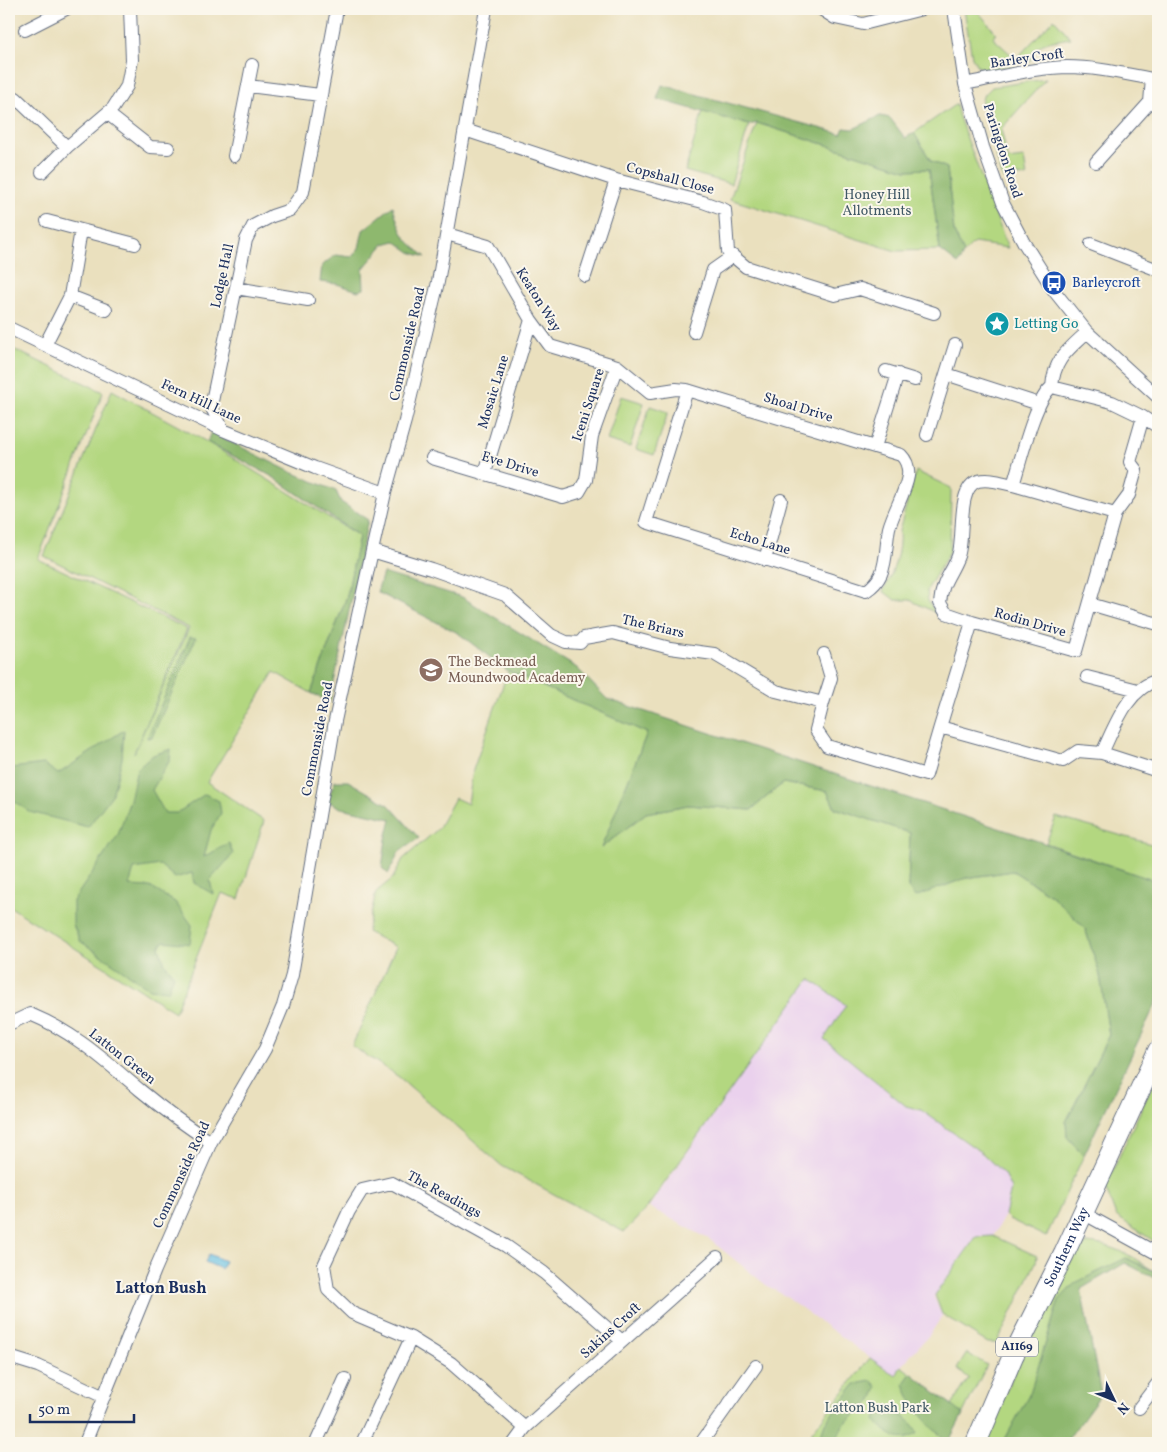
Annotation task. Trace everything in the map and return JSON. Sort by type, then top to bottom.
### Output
[{"type":"main road","name":"Southern Way","points":[[976,1443],[1013,1356],[1083,1213],[1158,1051]]},
{"type":"street","points":[[25,30],[66,9]]},
{"type":"street","points":[[42,172],[67,147],[113,108],[127,86],[132,60],[130,9]]},
{"type":"street","name":"Lodge Hall","points":[[223,430],[211,406],[246,240],[253,226],[272,216],[290,210],[303,192],[337,9]]},
{"type":"street","name":"Commonside Road","points":[[85,1443],[155,1270],[211,1142],[265,1048],[283,1006],[290,982],[335,722],[385,493],[405,421],[438,282],[486,9]]},
{"type":"street","points":[[821,9],[835,18],[863,24],[922,9]]},
{"type":"street","name":"Paringdon Road","points":[[954,9],[965,84],[983,147],[1003,203],[1024,243],[1055,292],[1088,332],[1158,397]]},
{"type":"street","points":[[234,156],[252,65]]},
{"type":"street","name":"Barley Croft","points":[[965,84],[1066,67],[1099,70],[1155,80],[1150,102],[1096,162]]},
{"type":"street","points":[[248,86],[320,95]]},
{"type":"street","points":[[16,98],[67,147]]},
{"type":"street","points":[[107,113],[150,147],[168,148]]},
{"type":"street","name":"Copshall Close","points":[[465,130],[616,180],[703,202],[725,210],[726,239],[728,252],[732,256]]},
{"type":"street","name":"Copshall Close","points":[[585,276],[616,180]]},
{"type":"street","points":[[47,221],[135,244]]},
{"type":"street","points":[[45,345],[70,296],[81,230]]},
{"type":"street","name":"Keaton Way","points":[[447,234],[488,246],[531,320],[550,346],[617,366]]},
{"type":"street","points":[[1091,244],[1158,270]]},
{"type":"street","points":[[694,332],[713,270],[732,256],[746,267],[835,295],[860,289],[934,313]]},
{"type":"street","points":[[236,288],[308,300]]},
{"type":"street","points":[[70,296],[106,310]]},
{"type":"street","name":"Mosaic Lane","points":[[485,474],[531,320]]},
{"type":"street","name":"Fern Hill Lane","points":[[9,328],[223,430],[315,468],[385,493]]},
{"type":"street","points":[[1052,387],[1053,372],[1062,355],[1088,332]]},
{"type":"street","points":[[927,435],[955,345]]},
{"type":"street","name":"Iceni Square","points":[[579,492],[586,480],[592,436],[617,366],[650,393],[676,389],[687,390]]},
{"type":"street","points":[[875,447],[892,373],[915,380]]},
{"type":"street","points":[[946,374],[1039,404]]},
{"type":"street","points":[[1013,486],[1039,404],[1048,389],[1052,387],[1112,402],[1143,417],[1158,427]]},
{"type":"street","name":"Shoal Drive","points":[[687,390],[901,455],[908,465],[908,475],[903,494],[889,528],[881,575],[872,588],[866,591]]},
{"type":"street","name":"Echo Lane","points":[[687,390],[646,522],[866,591]]},
{"type":"street","name":"Rodin Drive","points":[[940,727],[972,622],[1076,651],[1116,514],[1129,495],[1136,470],[1130,462],[1143,417]]},
{"type":"street","name":"Eve Drive","points":[[432,458],[563,497],[579,492]]},
{"type":"street","points":[[972,622],[946,613],[940,603],[945,581],[958,556],[964,500],[968,490],[977,481],[987,480],[1013,486],[1116,514]]},
{"type":"street","points":[[765,560],[781,500]]},
{"type":"street","name":"The Briars","points":[[372,551],[505,595],[551,635],[566,642],[580,643],[584,638],[613,633],[670,648],[714,654],[776,690],[823,703]]},
{"type":"street","points":[[1090,604],[1158,624]]},
{"type":"street","points":[[824,654],[832,678],[816,730],[827,746],[926,776],[940,727],[1063,760],[1078,751],[1102,753],[1158,771]]},
{"type":"street","points":[[1087,677],[1138,690]]},
{"type":"street","points":[[1102,753],[1124,708],[1138,690],[1157,677]]},
{"type":"street","name":"Latton Green","points":[[9,1024],[30,1014],[53,1024],[102,1057],[154,1101],[211,1142]]},
{"type":"street","name":"The Readings","points":[[525,1428],[451,1363],[411,1338],[352,1313],[328,1290],[324,1265],[349,1211],[362,1190],[392,1183],[506,1246],[544,1273],[622,1341]]},
{"type":"street","points":[[1083,1213],[1158,1254]]},
{"type":"street","name":"Sakins Croft","points":[[525,1428],[718,1257]]},
{"type":"street","points":[[362,1443],[411,1338]]},
{"type":"street","points":[[9,1357],[38,1366],[104,1397]]},
{"type":"street","points":[[701,1443],[756,1366]]},
{"type":"street","points":[[316,1443],[345,1379]]},
{"type":"street","points":[[1139,1408],[1158,1384]]},
{"type":"street","points":[[514,1443],[525,1428]]},
{"type":"shaded area","points":[[810,978],[847,1005],[825,1039],[906,1106],[921,1110],[981,1153],[1004,1173],[1012,1189],[1005,1215],[993,1236],[976,1237],[935,1295],[934,1297],[942,1316],[931,1333],[901,1366],[895,1376],[785,1296],[766,1285],[709,1239],[649,1207]]},
{"type":"green space","points":[[964,9],[976,9],[996,33],[993,38],[1016,59],[1054,19],[1071,38],[1052,41],[1040,46],[1035,49],[1030,61],[987,70],[977,66],[972,57]]},
{"type":"green space","points":[[1046,79],[1001,129],[1008,160],[1024,158],[1027,177],[1018,176],[1003,179],[981,105],[983,96],[992,87]]},
{"type":"green space","points":[[662,85],[841,134],[844,128],[853,129],[880,116],[890,118],[905,138],[914,133],[931,161],[947,168],[954,232],[964,253],[958,264],[940,250],[929,169],[906,170],[757,123],[749,125],[657,99]]},
{"type":"green space","points":[[956,104],[959,117],[1008,248],[974,243],[964,253],[954,232],[947,168],[931,161],[914,133]]},
{"type":"green space","points":[[703,111],[749,125],[731,184],[685,171]]},
{"type":"green space","name":"Honey Hill Allotments","points":[[757,123],[906,170],[929,169],[940,250],[896,251],[730,199]]},
{"type":"green space","points":[[393,206],[398,224],[404,235],[426,257],[412,253],[395,241],[384,244],[363,269],[364,289],[358,291],[337,284],[320,282],[322,265],[336,255],[352,257],[359,248],[363,230]]},
{"type":"green space","points":[[9,347],[103,392],[38,559],[187,629],[134,753],[189,628],[44,556],[112,390],[207,442],[359,536],[347,596],[311,693],[274,672],[207,782],[264,821],[239,899],[222,893],[175,1012],[9,906]]},
{"type":"green space","points":[[621,396],[644,403],[630,447],[607,440]]},
{"type":"green space","points":[[650,406],[668,412],[654,455],[636,449]]},
{"type":"green space","points":[[211,432],[289,471],[336,491],[341,502],[368,520],[330,702],[311,693],[347,596],[359,536],[273,477],[207,442]]},
{"type":"green space","points":[[916,471],[951,488],[950,551],[927,590],[928,601],[936,613],[910,600],[895,600],[883,591],[896,562],[899,531]]},
{"type":"green space","points":[[383,573],[462,597],[577,668],[607,699],[1158,882],[1158,999],[1084,1155],[1067,1137],[1066,1122],[1109,1035],[1100,975],[1085,928],[1051,895],[1013,871],[966,878],[915,897],[908,888],[910,833],[835,808],[827,791],[783,783],[751,810],[688,805],[646,813],[601,848],[647,733],[508,671],[458,633],[377,592]]},
{"type":"green space","points":[[190,637],[196,638],[152,737],[147,738]]},
{"type":"green space","points":[[508,671],[647,733],[602,847],[646,813],[688,805],[751,810],[783,783],[827,791],[835,808],[910,833],[908,888],[918,895],[966,878],[1013,871],[1051,895],[1085,928],[1100,975],[1109,1035],[1066,1122],[1067,1137],[1084,1155],[1046,1237],[1009,1219],[1005,1215],[1011,1189],[1004,1174],[982,1153],[921,1110],[906,1106],[824,1039],[846,1005],[810,979],[646,1209],[624,1232],[502,1166],[399,1077],[352,1046],[396,947],[367,932],[376,892],[393,878],[403,859],[438,829],[455,798],[468,804],[473,770]]},
{"type":"green space","points":[[124,730],[122,759],[112,795],[88,827],[30,812],[9,798],[9,762],[11,768],[44,764],[58,774]]},
{"type":"green space","points":[[171,749],[170,760],[152,790],[165,813],[177,813],[205,794],[219,801],[221,813],[211,830],[204,857],[229,843],[233,854],[210,880],[213,894],[194,883],[192,873],[175,878],[160,865],[134,869],[129,886],[150,887],[175,902],[192,925],[190,944],[164,941],[159,947],[165,964],[174,975],[168,991],[150,989],[80,941],[73,925],[73,901],[118,835],[130,800],[137,769],[153,755]]},
{"type":"green space","points":[[335,781],[348,781],[389,805],[419,838],[399,852],[388,874],[382,868],[391,819],[341,808],[327,801]]},
{"type":"green space","points":[[1056,817],[1158,846],[1158,882],[1046,843]]},
{"type":"green space","points":[[1158,1073],[1158,1244],[1116,1216],[1105,1187]]},
{"type":"green space","points":[[993,1236],[1037,1256],[1036,1262],[997,1343],[988,1343],[942,1314],[935,1295],[976,1237]]},
{"type":"green space","points":[[1087,1243],[1115,1249],[1154,1271],[1126,1258],[1059,1300],[1030,1395],[1003,1443],[983,1443],[1026,1346],[1072,1255]]},
{"type":"green space","points":[[1126,1258],[1154,1271],[1158,1274],[1158,1280],[1125,1263],[1081,1289],[1101,1394],[1065,1443],[1003,1443],[1030,1393],[1059,1300],[1075,1283]]},
{"type":"green space","name":"Latton Bush Park","points":[[967,1353],[987,1365],[948,1443],[803,1443],[870,1358],[896,1376],[901,1366],[952,1405],[969,1378],[957,1369]]},
{"type":"green space","points":[[911,1373],[963,1414],[949,1441],[928,1424],[910,1399],[904,1383]]},
{"type":"green space","points":[[872,1381],[877,1387],[872,1401],[843,1425],[835,1443],[818,1443],[825,1423],[855,1384]]},
{"type":"green space","points":[[885,1410],[905,1417],[918,1433],[905,1438],[894,1437],[889,1434],[875,1420],[877,1415]]},
{"type":"water","points":[[209,1254],[225,1261],[221,1269],[205,1262]]},
{"type":"place","name":"Barleycroft","points":[[1054,283]]},
{"type":"place","name":"Letting Go","points":[[997,324]]},
{"type":"place","name":"The Beckmead Moundwood Academy","points":[[431,670]]},
{"type":"district","name":"Latton Bush","points":[[161,1289]]}]
